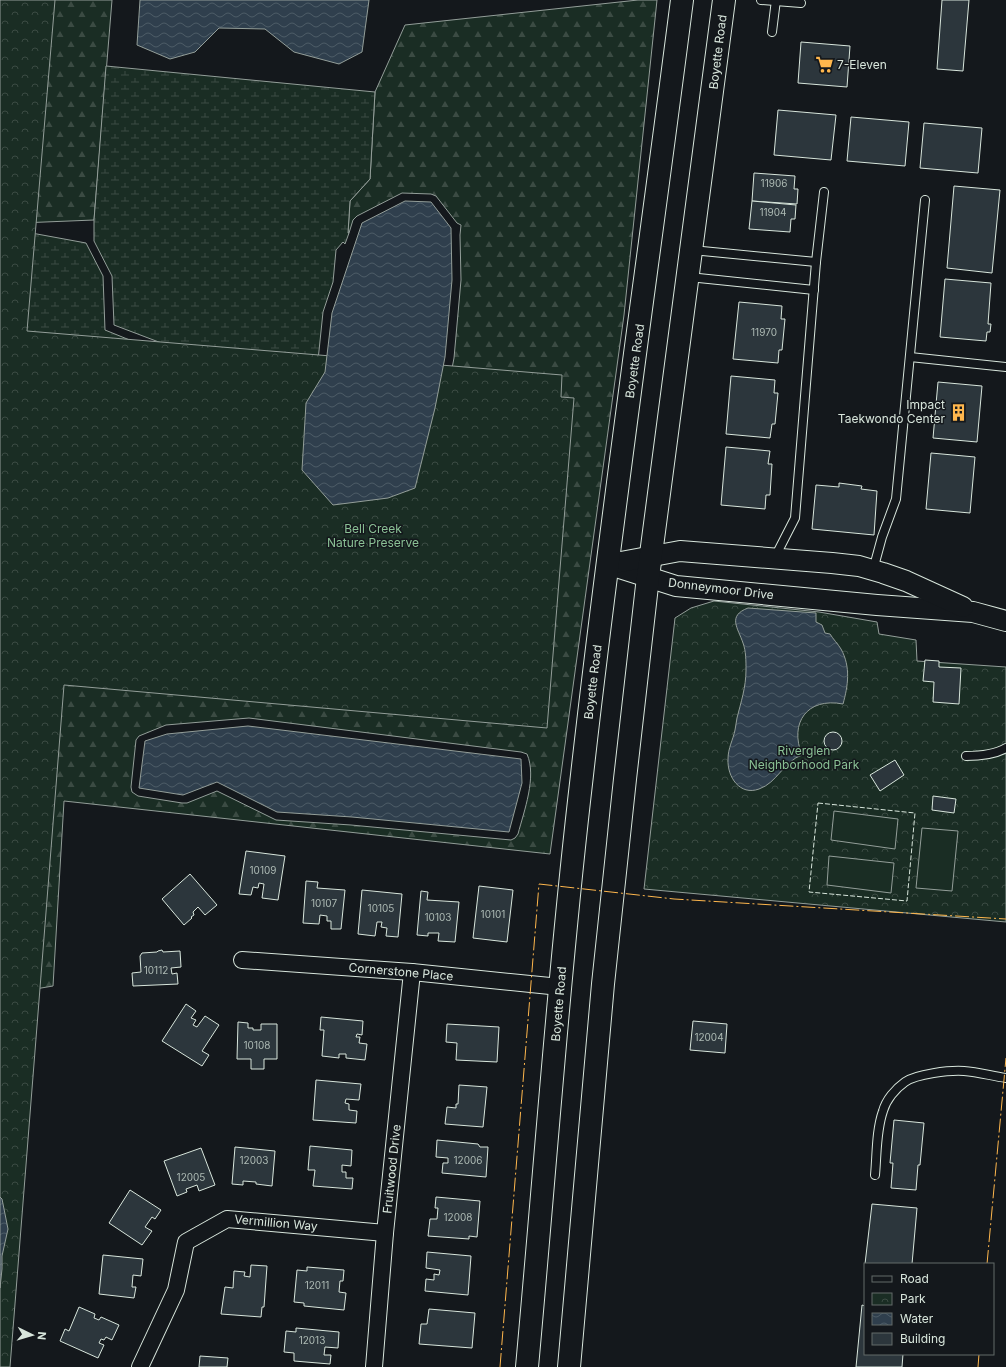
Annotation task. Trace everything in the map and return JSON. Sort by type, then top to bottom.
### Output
[{"type":"main road","name":"Boyette Road","points":[[527,1367],[560,987],[582,775],[607,564],[682,0]]},
{"type":"main road","name":"Boyette Road","points":[[569,1367],[603,984],[648,578],[689,277],[724,0]]},
{"type":"street","name":"Donneymoor Drive","points":[[607,564],[680,551],[859,566],[906,581],[973,612],[1006,621]]},
{"type":"street","name":"Donneymoor Drive","points":[[607,564],[676,586],[973,612]]},
{"type":"street","name":"Cornerstone Place","points":[[242,960],[412,972],[560,987]]},
{"type":"street","name":"Fruitwood Drive","points":[[374,1367],[385,1232],[412,972]]},
{"type":"street","name":"Vermillion Way","points":[[140,1367],[176,1290],[186,1242],[227,1219],[385,1232]]},
{"type":"lane","points":[[761,0],[801,4]]},
{"type":"lane","points":[[772,32],[776,1]]},
{"type":"lane","points":[[774,559],[795,518],[816,262],[824,192]]},
{"type":"lane","points":[[873,570],[882,537],[896,499],[925,200]]},
{"type":"lane","points":[[692,250],[816,262]]},
{"type":"lane","points":[[689,277],[814,290]]},
{"type":"lane","points":[[910,358],[1006,367]]},
{"type":"lane","points":[[966,756],[987,755],[1006,748]]},
{"type":"lane","points":[[875,1175],[880,1124],[883,1110],[894,1093],[905,1081],[914,1077],[939,1072],[956,1071],[1006,1078]]},
{"type":"green space","points":[[0,0],[112,0],[94,220],[20,223]]},
{"type":"green space","name":"Bell Creek Nature Preserve","points":[[0,0],[55,0],[27,331],[562,375],[561,397],[574,398],[547,728],[64,685],[10,1367],[0,1367]]},
{"type":"green space","points":[[638,0],[657,0],[624,315],[550,854],[64,801],[53,986],[0,995],[0,587],[444,410],[454,358],[461,280],[461,225],[457,223],[436,196],[431,194],[402,193],[357,216],[353,220],[348,233],[350,201],[370,179],[375,92],[405,25]],"holes":[[[249,718],[521,752],[527,754],[530,763],[530,783],[518,834],[511,840],[351,825],[276,820],[217,791],[187,803],[182,803],[138,796],[132,792],[131,787],[136,740],[139,736],[166,725]]]},
{"type":"green space","points":[[106,66],[375,92],[370,179],[350,201],[349,233],[345,244],[343,242],[336,250],[333,282],[323,312],[317,370],[193,355],[114,325],[112,276],[94,241],[94,220]]},
{"type":"green space","points":[[0,230],[26,232],[86,243],[103,276],[105,330],[142,345],[63,525]]},
{"type":"green space","name":"Riverglen Neighborhood Park","points":[[714,601],[819,612],[877,622],[879,634],[916,640],[917,661],[1006,667],[1006,922],[644,889],[675,618],[691,608]]},
{"type":"green space","points":[[834,811],[898,819],[895,849],[831,840]]},
{"type":"green space","points":[[922,828],[958,831],[952,891],[916,888]]},
{"type":"green space","points":[[829,856],[894,863],[891,893],[827,885]]},
{"type":"water","points":[[140,0],[369,0],[362,52],[339,64],[294,52],[265,29],[219,28],[195,52],[170,59],[137,45]]},
{"type":"water","points":[[405,201],[431,202],[451,228],[452,280],[445,357],[435,408],[415,488],[388,498],[333,505],[302,470],[306,403],[325,372],[332,313],[362,223]]},
{"type":"water","points":[[748,608],[816,613],[816,622],[822,625],[825,633],[830,634],[841,649],[846,663],[848,676],[843,704],[830,703],[820,705],[811,709],[804,715],[800,723],[798,733],[802,755],[790,762],[771,782],[759,789],[752,790],[746,790],[736,783],[732,778],[728,766],[729,751],[746,676],[745,649],[737,627],[736,619],[742,611]]},
{"type":"water","points":[[248,726],[521,759],[522,783],[509,832],[352,817],[277,812],[217,782],[183,795],[139,788],[145,741],[167,734]]},
{"type":"water","points":[[0,1197],[2,1199],[8,1229],[2,1256],[0,1288]]},
{"type":"building","points":[[942,0],[969,0],[963,71],[937,69]]},
{"type":"building","name":"7-Eleven","points":[[801,42],[850,46],[847,87],[798,83]]},
{"type":"building","points":[[778,110],[836,115],[831,160],[774,155]]},
{"type":"building","points":[[851,117],[909,122],[905,166],[847,161]]},
{"type":"building","points":[[924,123],[982,128],[978,173],[920,168]]},
{"type":"building","points":[[754,173],[795,176],[794,189],[798,189],[797,204],[752,201]]},
{"type":"building","points":[[954,186],[1000,190],[992,273],[947,268]]},
{"type":"building","points":[[752,201],[796,205],[795,219],[791,219],[790,232],[749,229]]},
{"type":"building","points":[[945,279],[991,283],[988,324],[991,324],[990,332],[987,332],[986,341],[940,337]]},
{"type":"building","points":[[739,302],[782,306],[781,319],[785,319],[782,350],[779,350],[778,363],[733,359]]},
{"type":"building","points":[[731,376],[775,380],[774,393],[778,393],[775,424],[772,424],[770,438],[726,434]]},
{"type":"building","name":"Impact Taekwondo Center","points":[[938,382],[982,386],[977,442],[933,438]]},
{"type":"building","points":[[726,447],[770,451],[768,464],[772,464],[770,495],[766,495],[765,509],[721,505]]},
{"type":"building","points":[[931,453],[975,457],[970,513],[926,509]]},
{"type":"building","points":[[839,483],[862,486],[861,489],[877,491],[874,535],[812,529],[816,485],[839,487]]},
{"type":"building","points":[[925,660],[939,661],[939,667],[961,668],[959,704],[933,702],[934,682],[923,681]]},
{"type":"building","points":[[833,732],[839,735],[842,741],[839,747],[833,750],[827,747],[824,741],[827,735]]},
{"type":"building","points":[[895,760],[904,775],[880,791],[870,775]]},
{"type":"building","points":[[933,796],[956,799],[954,813],[932,810]]},
{"type":"building","points":[[246,851],[285,856],[278,900],[262,898],[264,884],[259,883],[258,888],[253,887],[251,895],[239,894]]},
{"type":"building","points":[[190,874],[217,905],[205,915],[198,907],[193,912],[194,915],[191,917],[192,918],[184,925],[162,899]]},
{"type":"building","points":[[306,881],[318,882],[317,888],[345,890],[341,929],[331,929],[331,921],[327,921],[327,916],[320,915],[319,924],[303,923]]},
{"type":"building","points":[[479,886],[513,890],[507,942],[473,938]]},
{"type":"building","points":[[362,890],[402,894],[398,937],[386,936],[387,928],[381,927],[382,922],[377,922],[375,936],[358,934]]},
{"type":"building","points":[[421,891],[428,892],[427,900],[459,902],[455,942],[438,941],[439,933],[428,933],[428,936],[417,935]]},
{"type":"building","points":[[162,950],[163,952],[180,951],[181,967],[171,968],[172,974],[177,973],[178,984],[133,986],[132,973],[141,972],[140,956],[142,953],[157,952]]},
{"type":"building","points":[[186,1004],[196,1011],[191,1018],[196,1020],[193,1025],[197,1027],[205,1016],[219,1025],[202,1051],[209,1055],[202,1066],[162,1041]]},
{"type":"building","points":[[321,1017],[363,1021],[362,1035],[357,1034],[356,1037],[360,1037],[359,1043],[367,1044],[365,1060],[346,1058],[346,1054],[339,1054],[339,1058],[322,1056],[324,1030],[320,1030]]},
{"type":"building","points":[[693,1021],[727,1024],[725,1053],[690,1050]]},
{"type":"building","points":[[238,1022],[248,1023],[248,1028],[253,1028],[253,1030],[261,1030],[261,1024],[277,1024],[277,1059],[264,1059],[264,1069],[251,1069],[251,1059],[237,1059]]},
{"type":"building","points":[[447,1024],[499,1027],[497,1062],[456,1060],[457,1043],[446,1042]]},
{"type":"building","points":[[316,1080],[361,1084],[359,1100],[346,1099],[345,1103],[349,1104],[349,1110],[357,1111],[356,1123],[313,1120]]},
{"type":"building","points":[[459,1085],[487,1087],[483,1127],[445,1124],[447,1107],[456,1108],[456,1104],[458,1104]]},
{"type":"building","points":[[894,1120],[924,1123],[916,1190],[891,1188],[893,1163],[890,1163]]},
{"type":"building","points":[[437,1140],[478,1144],[480,1147],[488,1147],[486,1177],[442,1173],[443,1163],[448,1163],[448,1158],[436,1157]]},
{"type":"building","points":[[310,1146],[352,1150],[351,1166],[342,1165],[342,1172],[346,1172],[346,1178],[353,1178],[352,1189],[313,1186],[315,1170],[308,1170]]},
{"type":"building","points":[[235,1147],[275,1151],[272,1186],[256,1184],[256,1182],[243,1181],[243,1185],[232,1184]]},
{"type":"building","points":[[201,1148],[215,1185],[199,1191],[197,1185],[186,1189],[187,1192],[177,1196],[164,1161]]},
{"type":"building","points":[[130,1190],[161,1210],[155,1219],[152,1217],[145,1227],[152,1231],[142,1245],[109,1223]]},
{"type":"building","points":[[436,1197],[480,1201],[477,1237],[469,1236],[469,1239],[428,1236],[430,1219],[437,1219],[438,1208],[435,1208]]},
{"type":"building","points":[[872,1204],[917,1208],[912,1263],[865,1263]]},
{"type":"building","points":[[427,1252],[471,1256],[468,1295],[425,1291],[426,1279],[434,1280],[434,1274],[439,1275],[440,1270],[426,1268]]},
{"type":"building","points":[[103,1255],[143,1259],[141,1276],[133,1275],[132,1287],[136,1287],[134,1298],[99,1294]]},
{"type":"building","points":[[251,1265],[267,1266],[264,1307],[262,1307],[261,1317],[221,1314],[225,1287],[233,1288],[234,1271],[245,1272],[244,1276],[250,1277]]},
{"type":"building","points":[[307,1267],[344,1270],[343,1281],[340,1281],[339,1292],[346,1293],[344,1310],[304,1306],[304,1303],[294,1302],[297,1270],[307,1271]]},
{"type":"building","points":[[862,1305],[864,1306],[864,1355],[903,1355],[902,1367],[856,1367]]},
{"type":"building","points":[[79,1307],[95,1314],[94,1318],[99,1320],[101,1317],[119,1325],[112,1340],[106,1337],[104,1340],[101,1339],[99,1343],[104,1345],[98,1358],[60,1341],[65,1329],[69,1331]]},
{"type":"building","points":[[429,1309],[475,1313],[472,1348],[419,1344],[421,1324],[427,1324]]},
{"type":"building","points":[[296,1328],[339,1332],[338,1348],[325,1347],[324,1355],[331,1355],[330,1364],[294,1361],[294,1353],[284,1352],[286,1331],[296,1332]]},
{"type":"building","points":[[200,1356],[228,1358],[227,1367],[199,1367]]},
{"type":"fence","points":[[818,803],[915,813],[907,901],[809,892],[818,803]]},
{"type":"power","points":[[500,1367],[539,884],[674,899],[1006,919]]},
{"type":"power","points":[[987,1263],[1006,1058]]},
{"type":"power","points":[[978,1367],[979,1355]]},
{"type":"place","name":"7-Eleven","points":[[824,65]]},
{"type":"place","name":"Impact Taekwondo Center","points":[[958,412]]}]
